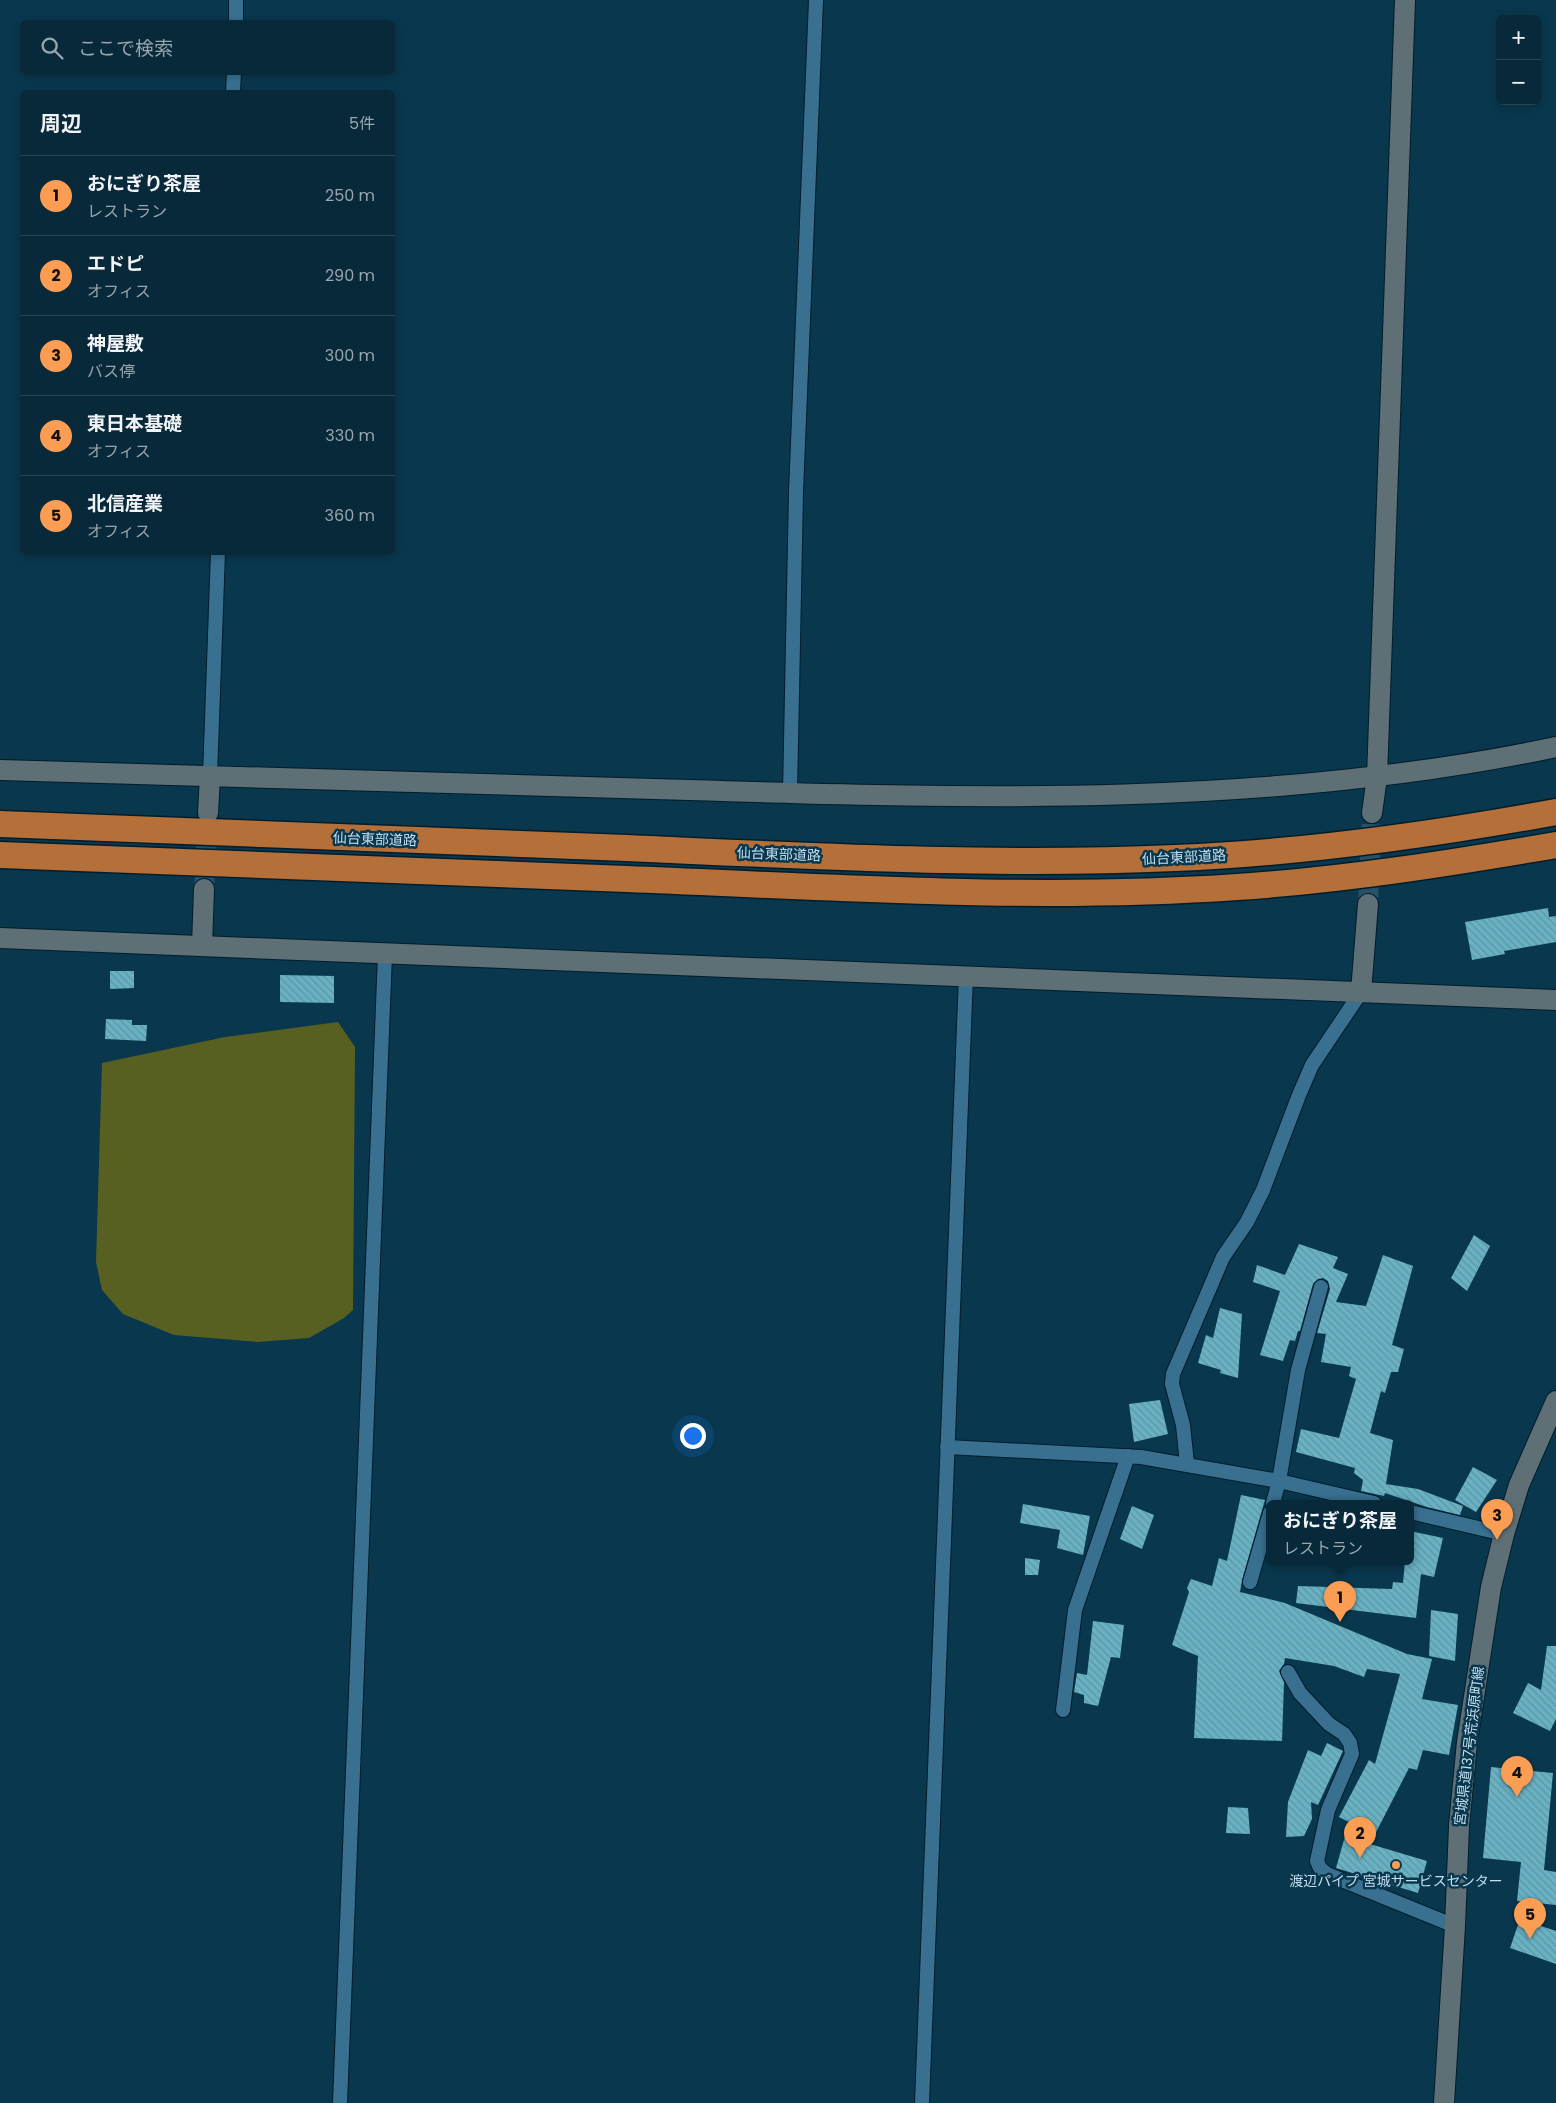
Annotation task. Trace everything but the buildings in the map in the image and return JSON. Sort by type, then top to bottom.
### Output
[{"type":"highway","name":"仙台東部道路","points":[[0,824],[889,859],[1047,862],[1178,858],[1341,846],[1454,830],[1556,812]]},
{"type":"highway","points":[[0,855],[888,889],[1046,892],[1240,887],[1413,867],[1556,845]]},
{"type":"street","points":[[236,0],[236,20]]},
{"type":"street","points":[[790,793],[796,492],[816,0]]},
{"type":"street","points":[[1372,813],[1377,777],[1405,0]]},
{"type":"street","points":[[233,90],[234,75]]},
{"type":"street","points":[[208,813],[218,555]]},
{"type":"street","points":[[0,770],[790,793],[1000,796],[1196,792],[1377,777],[1497,759],[1556,747]]},
{"type":"street","points":[[202,946],[204,889]]},
{"type":"street","points":[[1187,1464],[1183,1425],[1172,1384],[1173,1374],[1223,1257],[1247,1222],[1263,1190],[1298,1095],[1312,1065],[1361,992],[1368,904]]},
{"type":"street","points":[[0,938],[1556,1000]]},
{"type":"street","points":[[340,2103],[385,954]]},
{"type":"street","points":[[922,2103],[966,975]]},
{"type":"street","points":[[1274,1500],[1279,1481],[1298,1370],[1321,1287]]},
{"type":"street","name":"宮城県道137号荒浜原町線","points":[[1444,2103],[1459,1826],[1467,1742],[1491,1587],[1519,1485],[1556,1401]]},
{"type":"street","points":[[947,1447],[1128,1456],[1187,1464],[1279,1481],[1361,1500]]},
{"type":"street","points":[[1063,1710],[1075,1610],[1128,1456]]},
{"type":"street","points":[[1414,1513],[1504,1534]]},
{"type":"street","points":[[1250,1582],[1266,1527]]},
{"type":"street","points":[[1288,1672],[1300,1693],[1329,1724],[1344,1734],[1350,1743],[1352,1754],[1328,1810],[1317,1860],[1320,1868],[1327,1874],[1455,1926]]},
{"type":"green space","points":[[338,1022],[355,1047],[353,1310],[344,1318],[309,1338],[258,1342],[174,1335],[123,1314],[102,1290],[96,1262],[102,1063],[225,1037]]},
{"type":"tunnel","points":[[1368,904],[1372,813]]},
{"type":"tunnel","points":[[204,889],[208,817]]},
{"type":"place","name":"神屋敷","points":[[1497,1540]]},
{"type":"place","name":"おにぎり茶屋","points":[[1340,1622]]},
{"type":"place","name":"東日本基礎","points":[[1517,1797]]},
{"type":"place","name":"エドピ","points":[[1360,1858]]},
{"type":"place","name":"渡辺パイプ 宮城サービスセンター","points":[[1396,1865]]},
{"type":"place","name":"北信産業","points":[[1530,1939]]}]
